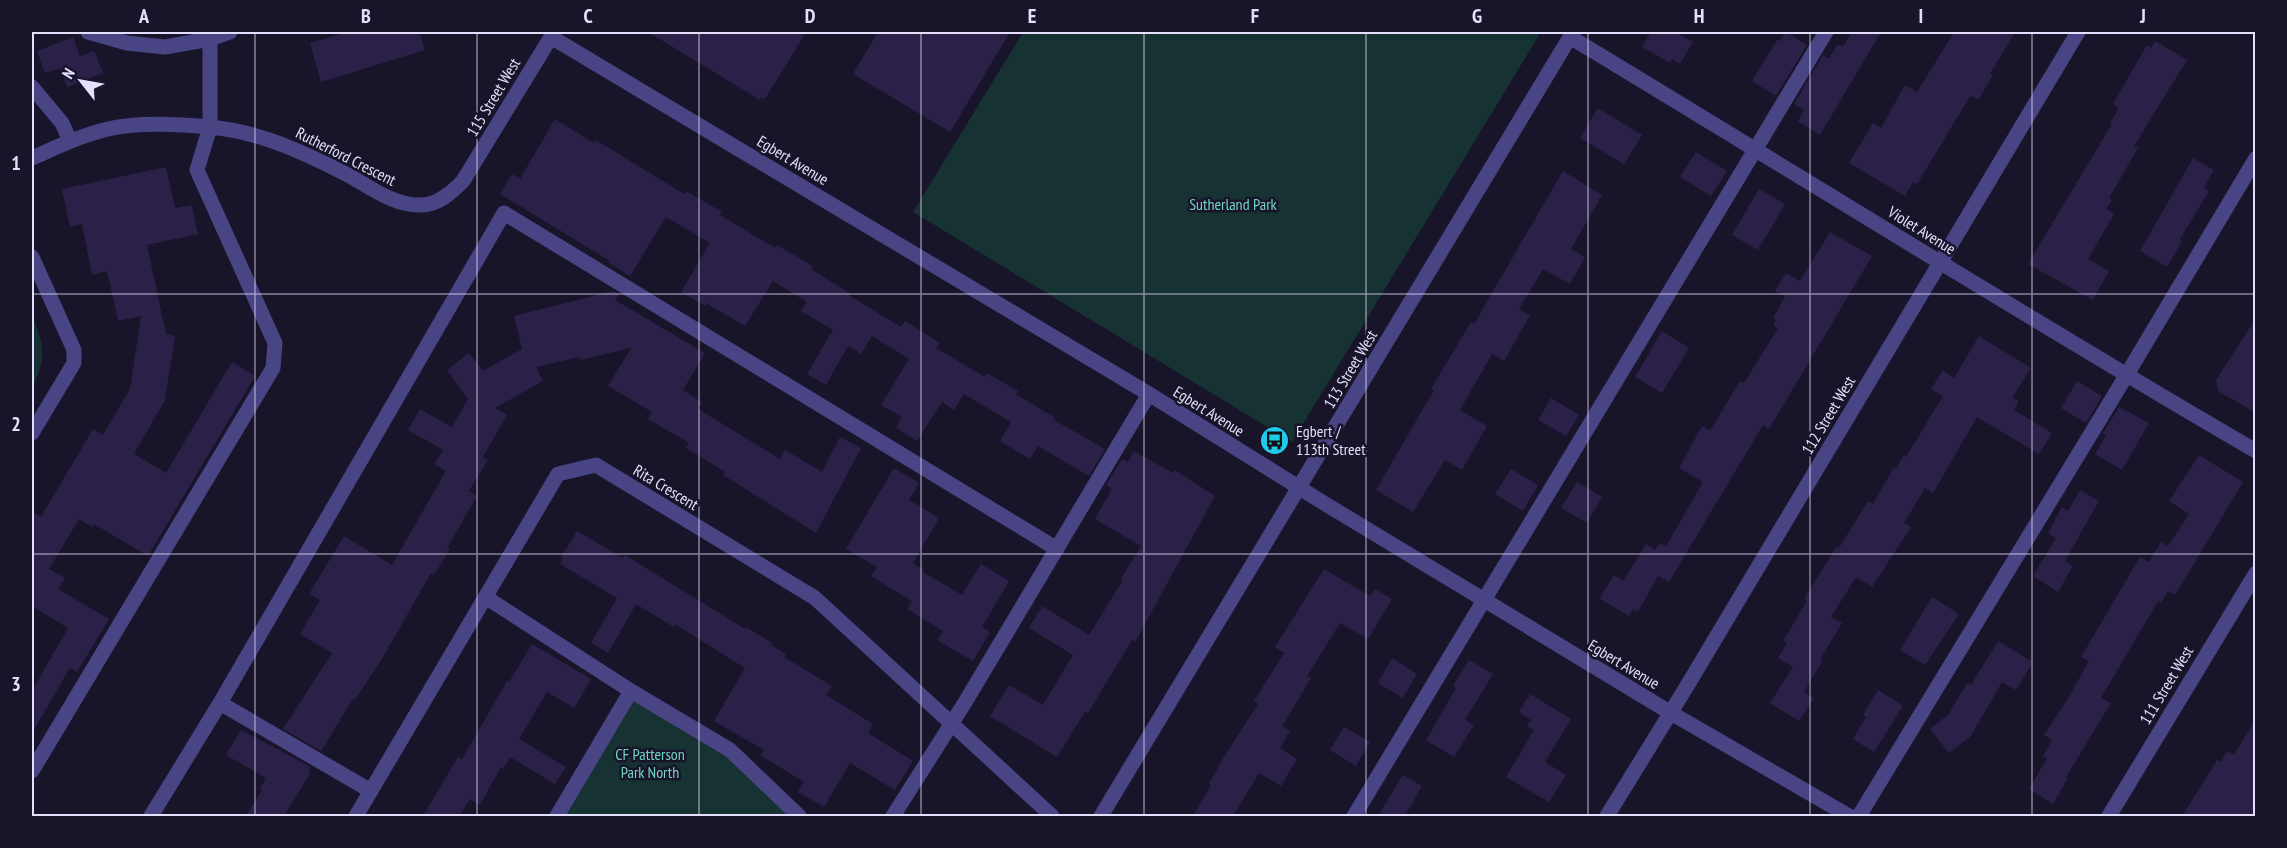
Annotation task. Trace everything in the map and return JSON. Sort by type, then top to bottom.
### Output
[{"type":"street","points":[[88,32],[127,43],[165,47],[210,39],[230,32]]},
{"type":"street","points":[[1354,816],[1826,32]]},
{"type":"street","name":"112 Street West","points":[[1607,816],[1671,713],[2078,32]]},
{"type":"street","name":"115 Street West","points":[[464,181],[552,34]]},
{"type":"street","name":"Egbert Avenue","points":[[552,34],[1149,394],[1299,489],[1482,600],[1849,816]]},
{"type":"street","name":"Violet Avenue","points":[[1572,34],[2126,376],[2256,452]]},
{"type":"street","name":"113 Street West","points":[[1101,816],[1572,34]]},
{"type":"street","points":[[32,771],[273,368],[275,343],[196,170],[210,127],[210,39]]},
{"type":"street","points":[[32,87],[62,123],[70,141]]},
{"type":"street","name":"Rutherford Crescent","points":[[32,158],[70,141],[110,129],[158,125],[210,127],[250,134],[287,145],[391,200],[421,205],[446,197],[464,181]]},
{"type":"street","points":[[1859,816],[2256,158]]},
{"type":"street","points":[[151,816],[220,703],[504,213],[1057,549]]},
{"type":"street","points":[[32,257],[74,350],[74,363],[32,433]]},
{"type":"street","points":[[893,816],[952,723],[1149,394]]},
{"type":"street","name":"Rita Crescent","points":[[356,816],[487,598],[558,474],[596,465],[815,598],[1052,816]]},
{"type":"street","name":"111 Street West","points":[[2109,816],[2256,573]]},
{"type":"street","points":[[487,598],[631,691],[730,750],[799,816]]},
{"type":"street","points":[[557,816],[631,691]]},
{"type":"street","points":[[220,703],[371,791]]},
{"type":"green space","name":"Sutherland Park","points":[[1023,32],[1541,32],[1292,442],[913,212]]},
{"type":"green space","points":[[32,316],[41,343],[42,360],[32,387]]},
{"type":"green space","name":"CF Patterson Park North","points":[[631,691],[730,750],[799,816],[557,816]]},
{"type":"building","points":[[348,32],[419,32],[425,50],[321,82],[310,43]]},
{"type":"building","points":[[648,32],[806,32],[765,99],[761,97],[760,100]]},
{"type":"building","points":[[878,32],[1010,32],[950,132],[853,74]]},
{"type":"building","points":[[1651,32],[1675,32],[1693,42],[1680,64],[1672,59],[1670,63],[1642,47]]},
{"type":"building","points":[[1786,32],[1807,45],[1777,94],[1774,95],[1752,81],[1777,40],[1779,41]]},
{"type":"building","points":[[1852,32],[1881,32],[1820,135],[1798,121],[1804,110],[1794,104],[1823,55],[1829,59],[1838,44],[1843,47]]},
{"type":"building","points":[[1954,32],[2015,32],[1990,74],[1993,75],[1978,100],[1972,96],[1969,98],[1917,184],[1913,182],[1905,196],[1849,163],[1873,123],[1881,128],[1905,85],[1917,92]]},
{"type":"building","points":[[73,37],[80,56],[94,51],[103,73],[67,87],[60,68],[45,73],[37,51]]},
{"type":"building","points":[[2155,41],[2187,60],[2134,146],[2138,148],[2109,198],[2112,200],[2106,209],[2114,214],[2088,259],[2109,271],[2093,300],[2028,264],[2112,124],[2110,123],[2119,108],[2113,104],[2147,45],[2151,48]]},
{"type":"building","points":[[1598,108],[1642,135],[1624,164],[1580,138]]},
{"type":"building","points":[[555,119],[594,143],[596,140],[684,194],[686,191],[722,212],[720,215],[775,248],[777,245],[813,266],[811,269],[901,327],[905,321],[940,343],[936,348],[985,377],[987,373],[1018,391],[1016,394],[1055,418],[1054,420],[1105,449],[1089,476],[1038,446],[1030,459],[1000,441],[1011,422],[964,394],[954,410],[942,402],[917,441],[896,428],[902,417],[881,405],[909,359],[872,336],[861,354],[848,346],[826,385],[807,374],[833,330],[801,311],[807,302],[773,281],[745,326],[706,303],[705,306],[681,292],[710,243],[666,217],[630,276],[609,263],[610,261],[500,194],[512,174],[520,179]]},
{"type":"building","points":[[1696,152],[1727,171],[1711,196],[1680,177]]},
{"type":"building","points":[[2193,158],[2214,170],[2204,188],[2209,191],[2180,239],[2182,241],[2167,267],[2140,251]]},
{"type":"building","points":[[166,167],[175,208],[192,205],[198,234],[147,245],[166,334],[175,336],[165,400],[134,454],[166,473],[232,362],[255,376],[148,556],[94,524],[92,527],[79,519],[49,569],[65,578],[58,589],[109,619],[77,672],[70,668],[32,733],[32,691],[68,628],[32,606],[32,512],[41,517],[93,429],[103,435],[130,389],[141,316],[118,321],[107,271],[92,275],[82,224],[70,227],[62,189]]},
{"type":"building","points":[[1563,171],[1602,195],[1571,249],[1585,257],[1570,284],[1543,269],[1519,309],[1530,315],[1504,361],[1492,354],[1460,410],[1487,426],[1462,470],[1445,460],[1413,512],[1376,490],[1434,390],[1431,389],[1471,322],[1474,324]]},
{"type":"building","points":[[1759,189],[1785,204],[1758,250],[1732,235]]},
{"type":"building","points":[[1830,232],[1872,256],[1769,429],[1763,425],[1669,582],[1658,576],[1638,612],[1633,609],[1629,616],[1600,599],[1601,596],[1614,575],[1623,581],[1646,544],[1655,550],[1660,543],[1666,546],[1703,482],[1679,468],[1702,426],[1710,431],[1740,381],[1744,383],[1778,328],[1773,325],[1776,320],[1773,318],[1785,296],[1775,291],[1786,273],[1800,281]]},
{"type":"building","points":[[613,291],[619,294],[615,300],[705,353],[683,390],[702,402],[698,409],[780,459],[785,450],[822,472],[840,437],[861,448],[816,533],[723,475],[725,472],[686,448],[689,443],[648,419],[652,412],[608,386],[631,348],[536,367],[543,381],[495,408],[507,415],[483,457],[488,460],[469,491],[477,496],[447,548],[450,549],[434,575],[431,573],[383,657],[355,700],[353,699],[321,751],[283,729],[332,653],[300,634],[320,600],[309,594],[344,536],[392,565],[446,471],[434,464],[443,450],[408,430],[420,409],[452,427],[468,399],[447,370],[469,353],[483,371],[522,349],[514,316]]},
{"type":"building","points":[[2256,318],[2256,413],[2218,391],[2216,380]]},
{"type":"building","points":[[1662,331],[1689,348],[1662,393],[1635,377]]},
{"type":"building","points":[[1979,336],[2031,368],[2012,398],[2019,401],[2014,410],[2052,433],[2039,454],[1977,417],[1933,493],[1925,488],[1904,523],[1911,527],[1872,587],[1856,577],[1831,617],[1842,623],[1804,692],[1814,698],[1799,721],[1770,703],[1793,667],[1778,658],[1787,643],[1783,641],[1807,601],[1804,599],[1837,546],[1839,548],[1868,501],[1873,504],[1894,467],[1896,469],[1904,455],[1906,457],[1943,396],[1931,389],[1943,370],[1954,378]]},
{"type":"building","points":[[2077,381],[2102,396],[2086,423],[2061,408]]},
{"type":"building","points":[[1551,398],[1579,415],[1566,436],[1538,420]]},
{"type":"building","points":[[2119,407],[2149,423],[2122,470],[2095,454],[2106,435],[2103,433]]},
{"type":"building","points":[[1134,451],[1173,473],[1175,470],[1215,496],[1135,642],[1132,640],[1088,713],[1085,712],[1057,757],[990,716],[1009,685],[1043,705],[1073,655],[1029,628],[1042,606],[1089,635],[1123,580],[1121,579],[1141,546],[1095,519],[1112,489],[1106,485],[1122,459],[1128,462]]},
{"type":"building","points":[[2199,455],[2243,482],[2175,595],[2168,591],[2161,603],[2158,601],[2101,698],[2111,703],[2066,777],[2068,778],[2053,804],[2029,789],[2047,758],[2043,756],[2052,740],[2044,735],[2089,661],[2081,657],[2140,557],[2149,562],[2161,542],[2168,546],[2189,514],[2169,501]]},
{"type":"building","points":[[894,468],[919,483],[909,500],[939,518],[913,563],[924,570],[923,572],[962,595],[981,564],[1009,581],[982,627],[990,632],[973,661],[937,640],[943,631],[907,609],[912,601],[871,576],[877,567],[846,549]]},
{"type":"building","points":[[1511,469],[1538,485],[1523,511],[1495,494]]},
{"type":"building","points":[[1577,482],[1602,497],[1587,523],[1561,508]]},
{"type":"building","points":[[2080,490],[2099,501],[2065,561],[2073,566],[2058,592],[2033,576],[2056,538],[2048,533],[2062,507],[2068,511]]},
{"type":"building","points":[[577,531],[623,558],[625,555],[745,629],[746,627],[786,654],[784,657],[832,686],[826,695],[873,724],[868,733],[913,761],[895,790],[850,763],[824,807],[798,792],[804,782],[760,755],[764,750],[714,721],[745,668],[675,624],[674,627],[636,604],[608,653],[591,643],[617,598],[560,564],[563,558],[561,557]]},
{"type":"building","points":[[1324,569],[1370,596],[1375,589],[1392,599],[1368,639],[1340,623],[1307,676],[1311,678],[1282,726],[1290,731],[1280,748],[1297,759],[1281,786],[1259,773],[1233,816],[1193,816],[1222,760],[1258,704],[1254,701],[1284,653],[1275,647]]},
{"type":"building","points":[[1932,597],[1959,614],[1925,665],[1900,650]]},
{"type":"building","points":[[1998,641],[2033,662],[2016,690],[2002,682],[1970,737],[1949,753],[1930,729],[1949,714],[1967,683],[1971,685]]},
{"type":"building","points":[[532,644],[591,679],[574,708],[547,692],[519,739],[566,767],[555,784],[510,757],[503,769],[501,767],[480,805],[470,799],[459,816],[423,816],[458,757],[462,759],[507,681],[509,682]]},
{"type":"building","points":[[1392,658],[1417,674],[1403,698],[1378,683]]},
{"type":"building","points":[[1469,660],[1493,674],[1465,720],[1474,725],[1454,757],[1426,740],[1456,688],[1453,686]]},
{"type":"building","points":[[1878,690],[1903,706],[1874,752],[1853,739],[1866,717],[1863,715]]},
{"type":"building","points":[[1530,694],[1571,719],[1545,762],[1566,775],[1549,802],[1506,777],[1534,730],[1527,726],[1531,720],[1519,712]]},
{"type":"building","points":[[2256,718],[2256,808],[2250,816],[2182,816],[2217,760],[2221,762],[2227,751],[2234,755]]},
{"type":"building","points":[[1344,727],[1370,742],[1356,766],[1330,750]]},
{"type":"building","points":[[241,730],[311,767],[309,770],[311,772],[284,816],[246,816],[262,790],[260,789],[266,778],[226,755]]},
{"type":"building","points":[[1403,775],[1422,786],[1405,816],[1378,816]]},
{"type":"place","name":"Egbert / 113th Street","points":[[1275,440]]}]
